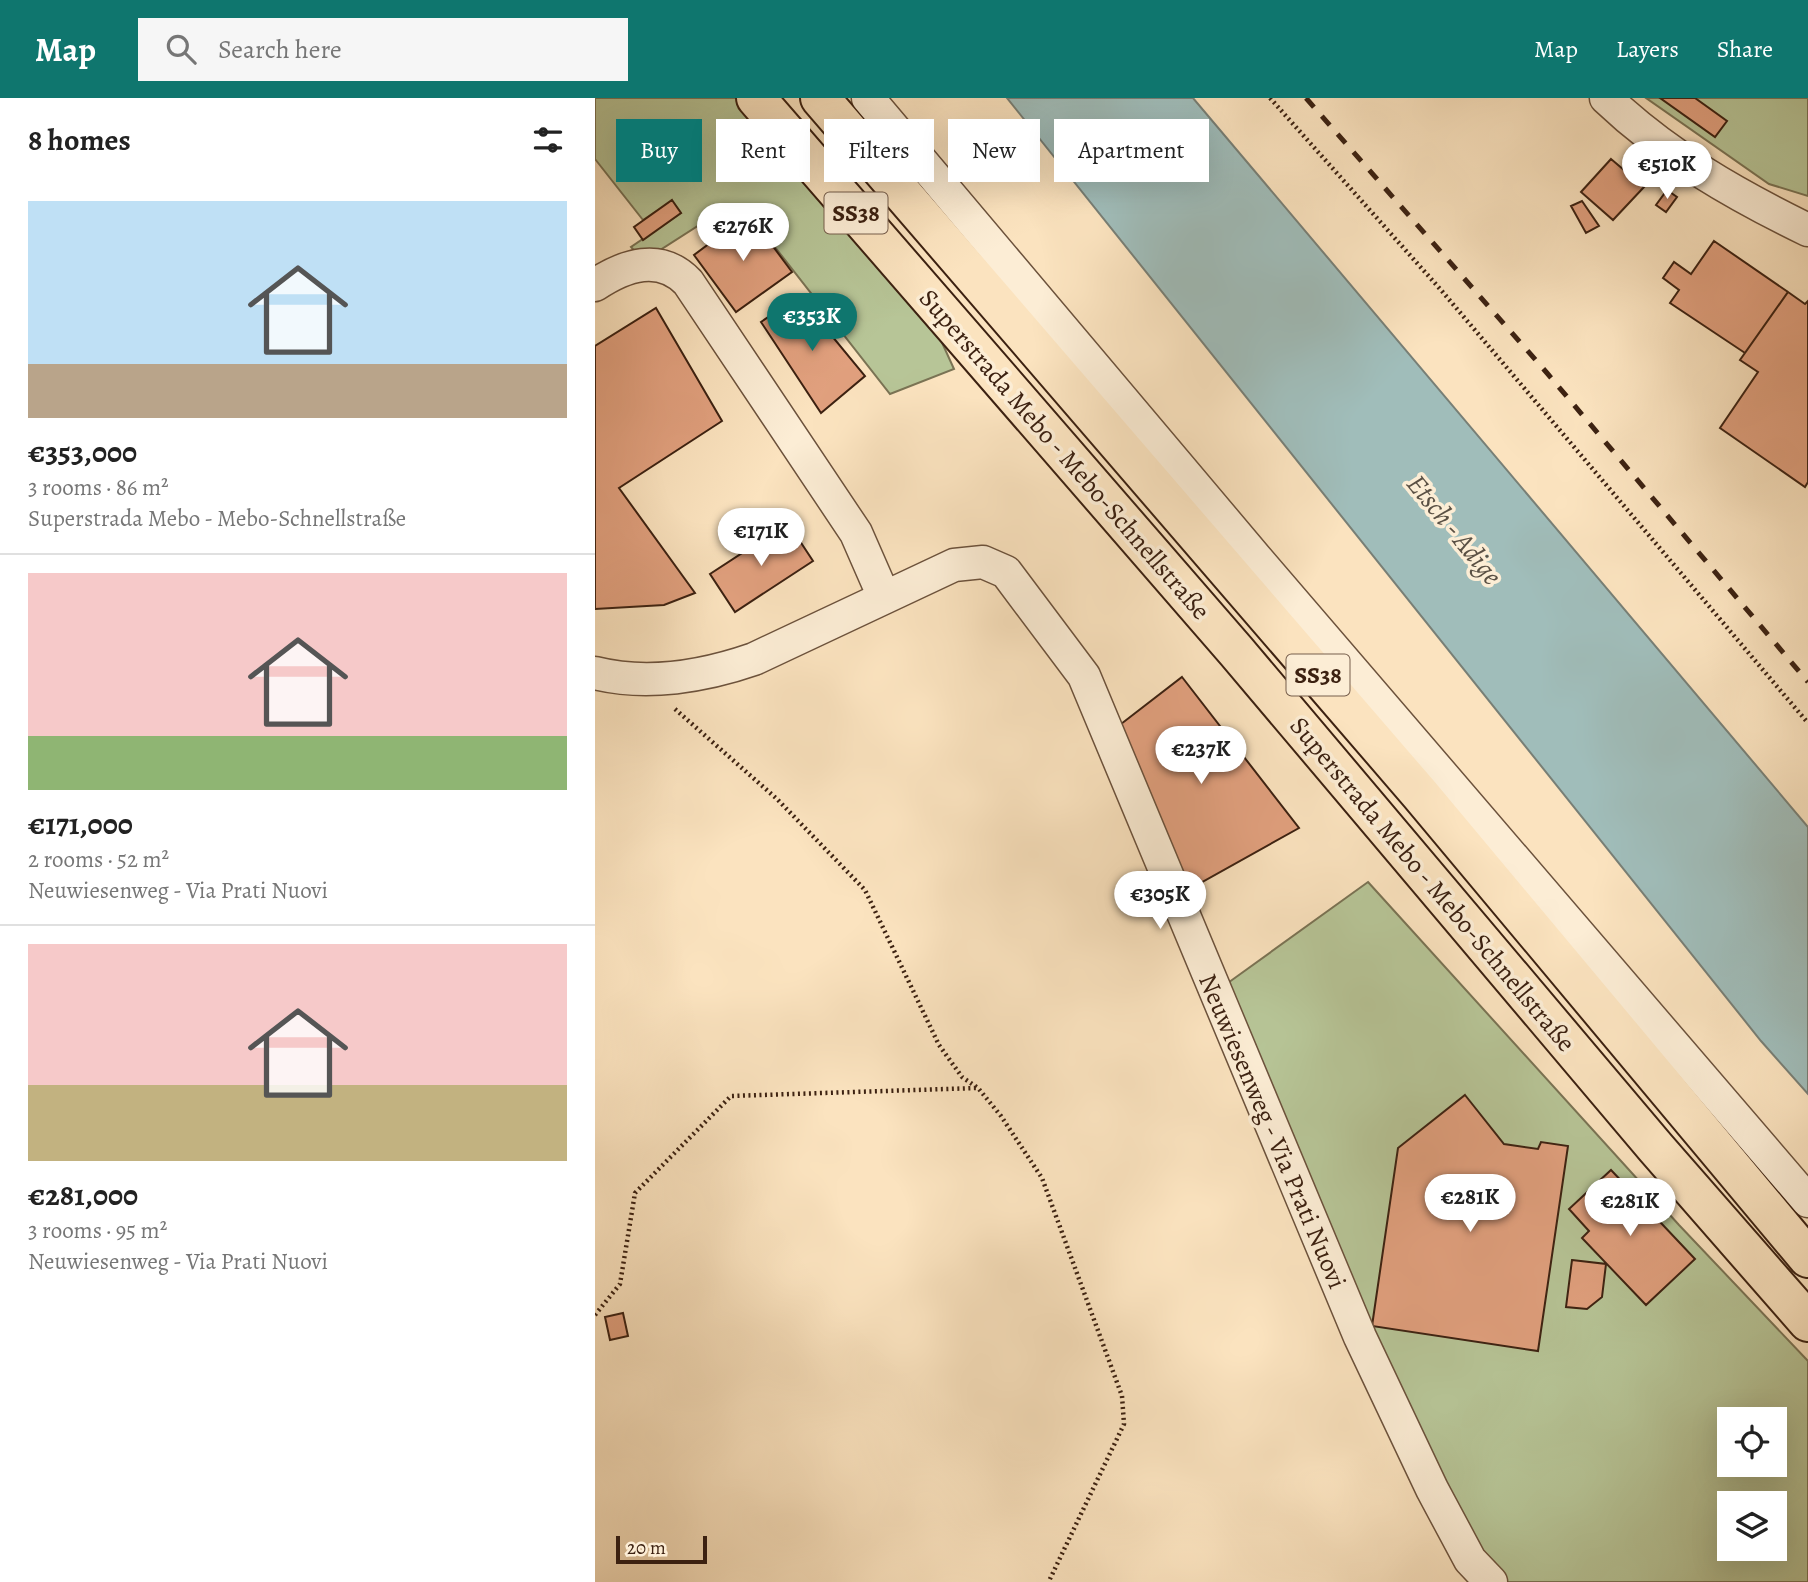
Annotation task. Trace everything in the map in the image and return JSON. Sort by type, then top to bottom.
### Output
[{"type":"highway","name":"Superstrada Mebo - Mebo-Schnellstraße","points":[[756,98],[1236,651],[1656,1148],[1808,1322]]},
{"type":"highway","name":"Superstrada Mebo - Mebo-Schnellstraße","points":[[820,98],[1402,773],[1808,1258]]},
{"type":"street","points":[[868,98],[1274,579],[1808,1201]]},
{"type":"street","points":[[1606,98],[1643,134],[1732,193],[1808,230]]},
{"type":"street","points":[[595,285],[611,274],[645,264],[663,264],[678,271],[856,533],[884,597]]},
{"type":"street","name":"Neuwiesenweg - Via Prati Nuovi","points":[[595,673],[653,678],[726,669],[754,659],[954,565],[970,562],[995,565],[1016,583],[1084,676],[1360,1337],[1432,1489],[1471,1560],[1491,1582]]},
{"type":"path","points":[[1270,98],[1441,290],[1808,723]]},
{"type":"path","points":[[653,678],[660,697],[777,799],[865,890],[939,1045],[962,1077],[978,1088],[1002,1116],[1042,1178],[1122,1396],[1124,1424],[1049,1581]]},
{"type":"path","points":[[595,1315],[620,1284],[635,1193],[731,1096],[978,1088]]},
{"type":"green space","points":[[595,98],[756,98],[772,119],[716,119],[716,182],[810,182],[810,168],[939,336],[954,369],[890,394],[749,214],[704,222],[643,261],[631,247],[681,213],[672,201],[643,220],[595,159]]},
{"type":"green space","points":[[1646,98],[1808,98],[1808,196],[1769,184]]},
{"type":"green space","points":[[1368,882],[1679,1225],[1808,1361],[1808,1582],[1496,1582],[1446,1490],[1325,1235],[1225,985]]},
{"type":"water","name":"Etsch - Adige","points":[[1007,98],[1193,98],[1808,827],[1808,1094],[1761,1041],[1074,182],[1209,182],[1209,119],[1054,119],[1054,157],[1040,139],[1040,119],[1024,119]]},
{"type":"building","points":[[1660,98],[1695,98],[1727,121],[1715,137]]},
{"type":"building","points":[[1611,159],[1644,187],[1613,220],[1581,192]]},
{"type":"building","points":[[1667,190],[1677,197],[1666,212],[1656,205]]},
{"type":"building","points":[[672,200],[681,213],[643,240],[634,227]]},
{"type":"building","points":[[1582,201],[1599,226],[1586,233],[1571,206]]},
{"type":"building","points":[[749,214],[792,272],[736,312],[694,255]]},
{"type":"building","points":[[1714,241],[1788,292],[1745,353],[1670,303],[1679,290],[1663,278],[1674,262],[1691,274]]},
{"type":"building","points":[[1788,292],[1805,304],[1808,301],[1808,482],[1805,487],[1720,428],[1758,372],[1740,360]]},
{"type":"building","points":[[799,296],[865,376],[821,413],[761,322]]},
{"type":"building","points":[[656,308],[722,421],[619,488],[695,593],[664,605],[595,609],[595,346]]},
{"type":"building","points":[[788,523],[813,561],[735,612],[710,574]]},
{"type":"building","points":[[1182,677],[1299,828],[1186,891],[1121,724]]},
{"type":"building","points":[[1465,1095],[1504,1144],[1538,1149],[1541,1142],[1568,1146],[1538,1351],[1372,1326],[1398,1148]]},
{"type":"building","points":[[1611,1170],[1695,1259],[1646,1305],[1582,1238],[1589,1231],[1569,1209]]},
{"type":"building","points":[[1572,1260],[1606,1264],[1602,1297],[1587,1309],[1566,1307]]},
{"type":"building","points":[[623,1313],[628,1336],[610,1340],[605,1317]]},
{"type":"railway","points":[[1306,98],[1547,373],[1808,682]]}]
